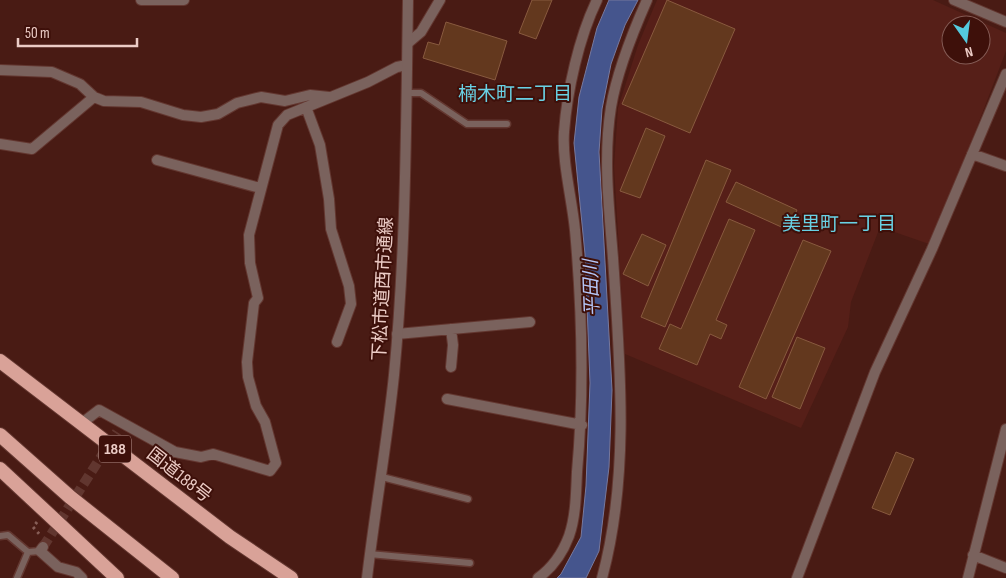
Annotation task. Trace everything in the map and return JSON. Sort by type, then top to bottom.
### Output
[{"type":"highway","name":"国道188号","points":[[0,361],[230,537],[291,578]]},
{"type":"highway","points":[[0,435],[70,496],[172,578]]},
{"type":"highway","points":[[0,469],[116,578]]},
{"type":"street","points":[[141,0],[184,0]]},
{"type":"street","name":"下松市道西市通線","points":[[367,578],[369,554],[382,477],[397,334],[402,248],[408,0]]},
{"type":"street","points":[[408,43],[421,32],[440,0]]},
{"type":"street","points":[[538,578],[549,570],[568,536],[574,515],[582,426],[575,230],[564,134],[568,100],[580,48],[590,14],[597,0]]},
{"type":"street","points":[[602,578],[612,540],[620,485],[618,342],[606,164],[611,107],[631,37],[647,0]]},
{"type":"street","points":[[954,0],[1006,22]]},
{"type":"street","points":[[82,423],[99,410],[120,427],[175,452],[202,457],[213,454],[270,471],[276,463],[264,422],[256,406],[247,362],[254,303],[258,298],[250,263],[249,235],[278,125],[287,115],[329,96],[368,82],[397,67],[407,65]]},
{"type":"street","points":[[0,70],[52,72],[80,84],[94,97],[104,101],[141,102],[183,115],[201,117],[218,114],[237,102],[255,98],[285,101],[310,95],[329,96]]},
{"type":"street","points":[[796,578],[875,372],[899,324],[1006,74]]},
{"type":"street","points":[[0,144],[32,149],[94,97]]},
{"type":"street","points":[[306,107],[320,146],[329,199],[331,229],[349,286],[350,304],[337,342]]},
{"type":"street","points":[[972,154],[1006,166]]},
{"type":"street","points":[[156,160],[260,188]]},
{"type":"street","points":[[397,334],[530,322]]},
{"type":"street","points":[[450,367],[453,346],[451,329]]},
{"type":"street","points":[[447,399],[582,426]]},
{"type":"street","points":[[968,578],[1006,429]]},
{"type":"street","points":[[41,549],[58,567],[76,572],[82,578]]},
{"type":"street","points":[[973,555],[1006,568]]},
{"type":"lane","points":[[406,93],[421,93],[467,124],[507,124]]},
{"type":"lane","points":[[382,477],[468,499]]},
{"type":"lane","points":[[0,536],[8,535],[28,552]]},
{"type":"lane","points":[[28,552],[41,549]]},
{"type":"lane","points":[[17,578],[28,552]]},
{"type":"lane","points":[[369,554],[470,564]]},
{"type":"shaded area","points":[[657,0],[933,0],[966,15],[941,15],[941,65],[991,65],[991,26],[1006,33],[1006,51],[954,187],[929,244],[880,227],[851,302],[848,327],[801,428],[625,354],[614,166],[618,108],[638,45]]},
{"type":"water","name":"平田川","points":[[609,0],[638,0],[625,25],[611,64],[602,109],[599,152],[612,390],[609,467],[599,551],[586,578],[557,578],[581,537],[586,486],[590,383],[585,254],[574,143],[579,97],[597,28]]},
{"type":"building","points":[[532,0],[552,0],[536,39],[519,33]]},
{"type":"building","points":[[667,0],[735,29],[690,133],[622,104]]},
{"type":"building","points":[[446,22],[507,41],[495,80],[423,58],[428,42],[439,45]]},
{"type":"building","points":[[646,128],[665,136],[640,198],[620,191]]},
{"type":"building","points":[[706,160],[731,170],[665,327],[641,317]]},
{"type":"building","points":[[736,182],[797,210],[788,230],[726,202]]},
{"type":"building","points":[[729,219],[755,230],[716,320],[727,325],[721,339],[710,334],[697,365],[659,349],[670,324],[681,329]]},
{"type":"building","points":[[642,234],[666,245],[648,286],[623,274]]},
{"type":"building","points":[[803,240],[831,251],[766,399],[739,387]]},
{"type":"building","points":[[797,337],[825,348],[800,409],[772,397]]},
{"type":"building","points":[[896,452],[914,459],[890,515],[872,508]]},
{"type":"tunnel","points":[[43,547],[117,432]]},
{"type":"district","name":"楠木町二丁目","points":[[515,94]]},
{"type":"district","name":"美里町一丁目","points":[[839,224]]}]
